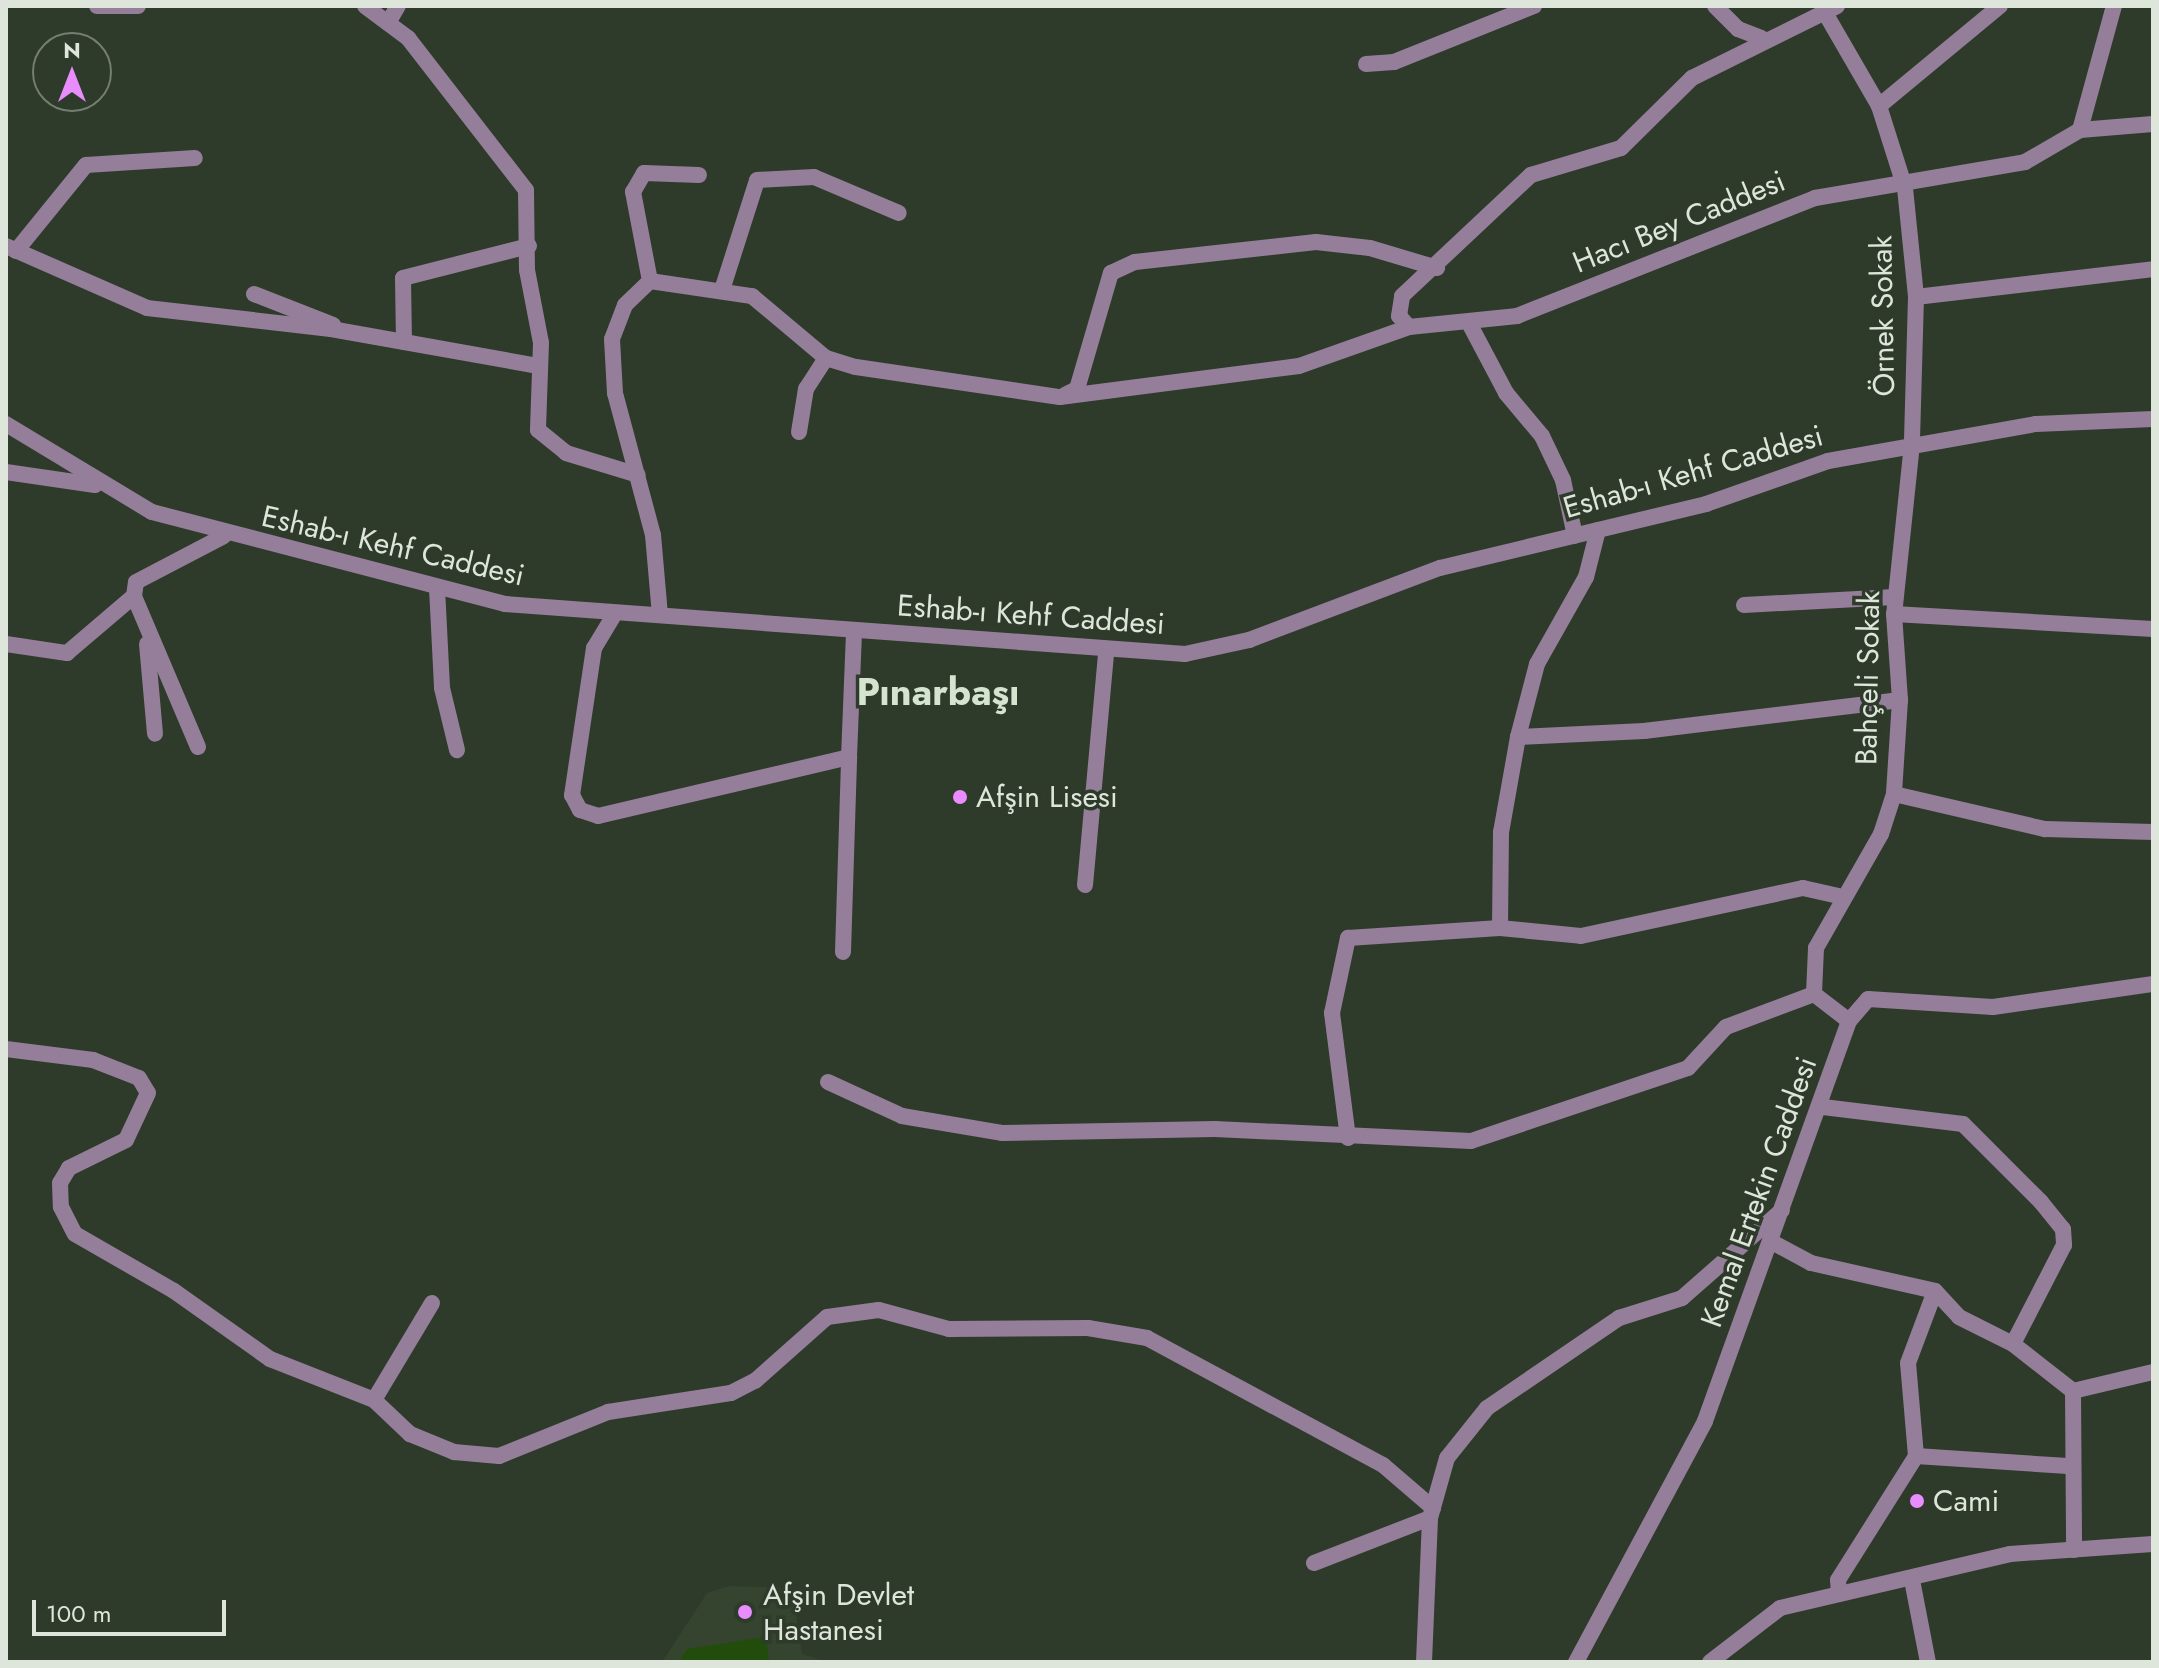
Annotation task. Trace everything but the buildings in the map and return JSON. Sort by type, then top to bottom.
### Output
[{"type":"street","points":[[97,6],[138,6]]},
{"type":"street","points":[[365,6],[388,23],[431,65],[526,190],[539,366],[538,430],[566,453],[638,475]]},
{"type":"street","points":[[388,23],[398,6]]},
{"type":"street","points":[[1366,64],[1394,62],[1534,6]]},
{"type":"street","points":[[1715,6],[1738,29],[1761,38]]},
{"type":"street","points":[[1879,106],[2000,6]]},
{"type":"street","points":[[2080,130],[2114,6]]},
{"type":"street","points":[[1409,327],[1399,316],[1402,296],[1437,268],[1531,175],[1621,148],[1692,78],[1761,38],[1831,8]]},
{"type":"street","name":"Örnek Sokak","points":[[1831,8],[1879,106],[1905,188],[1916,297],[1912,444]]},
{"type":"street","name":"Hacı Bey Caddesi","points":[[826,358],[900,377],[1060,397],[1299,366],[1409,327],[1469,323],[1555,303],[1750,218],[1815,198],[1905,188],[2025,162],[2080,130],[2153,124]]},
{"type":"street","points":[[195,158],[86,165],[11,248],[147,308],[349,332],[539,366]]},
{"type":"street","points":[[650,281],[633,192],[644,173],[699,175]]},
{"type":"street","points":[[722,290],[757,180],[814,177],[899,213]]},
{"type":"street","points":[[1060,397],[1077,389],[1111,273],[1135,262],[1316,242],[1370,248],[1437,268]]},
{"type":"street","points":[[404,342],[403,278],[529,246]]},
{"type":"street","points":[[1916,297],[2153,269]]},
{"type":"street","points":[[650,281],[752,296],[826,358],[806,389],[799,432]]},
{"type":"street","points":[[650,281],[625,305],[612,339],[615,393],[638,475],[660,615]]},
{"type":"street","points":[[254,294],[349,332]]},
{"type":"street","points":[[1469,323],[1506,393],[1542,436],[1563,480],[1575,536]]},
{"type":"street","name":"Eshab-ı Kehf Caddesi","points":[[6,424],[102,486],[224,536],[437,588],[614,615],[660,615],[1106,652],[1185,654],[1249,640],[1440,568],[1706,504],[1828,461],[2036,424],[2153,419]]},
{"type":"street","name":"Bahçeli Sokak","points":[[1814,994],[1816,948],[1881,834],[1894,794],[1900,700],[1894,614],[1912,444]]},
{"type":"street","points":[[6,472],[102,486]]},
{"type":"street","points":[[1500,928],[1501,832],[1518,737],[1537,664],[1586,577],[1598,530]]},
{"type":"street","points":[[198,747],[145,631],[134,596],[136,582],[224,536]]},
{"type":"street","points":[[437,588],[442,688],[457,750]]},
{"type":"street","points":[[6,644],[67,653],[134,596]]},
{"type":"street","points":[[1744,605],[1895,597]]},
{"type":"street","points":[[1894,614],[2153,629]]},
{"type":"street","points":[[614,615],[594,648],[586,692],[572,795],[580,810],[598,816],[849,757]]},
{"type":"street","points":[[145,631],[155,734]]},
{"type":"street","points":[[843,952],[854,631]]},
{"type":"street","points":[[1085,885],[1106,652]]},
{"type":"street","points":[[1518,737],[1644,731],[1900,700]]},
{"type":"street","points":[[1894,794],[2045,829],[2153,832]]},
{"type":"street","points":[[1348,1138],[1332,1013],[1348,938],[1500,928],[1581,936],[1803,888],[1843,897]]},
{"type":"street","points":[[828,1082],[902,1116],[1002,1133],[1215,1129],[1348,1138],[1471,1141],[1688,1068],[1726,1027],[1814,994],[1849,1021],[1868,999],[1993,1007],[2153,984]]},
{"type":"street","name":"Kemal Ertekin Caddesi","points":[[1576,1662],[1705,1421],[1823,1107],[1849,1021]]},
{"type":"street","points":[[6,1049],[93,1060],[139,1078],[148,1093],[126,1140],[69,1168],[60,1183],[61,1207],[75,1234],[174,1291],[270,1359],[374,1400],[410,1434],[454,1452],[499,1456],[608,1412],[731,1393],[843,1311],[879,1310],[949,1329],[1088,1328],[1147,1338],[1383,1465],[1431,1513]]},
{"type":"street","points":[[1823,1107],[1963,1124],[2041,1202],[2063,1229],[2064,1245],[2013,1344]]},
{"type":"street","points":[[1424,1662],[1431,1513],[1447,1458],[1487,1408],[1619,1318],[1682,1298],[1784,1209]]},
{"type":"street","points":[[1772,1242],[1811,1263],[1935,1291],[1959,1317],[2013,1344],[2073,1391]]},
{"type":"street","points":[[1839,1594],[1838,1580],[1916,1456],[1908,1363],[1935,1291]]},
{"type":"street","points":[[374,1400],[432,1303]]},
{"type":"street","points":[[2073,1391],[2153,1372]]},
{"type":"street","points":[[2073,1391],[2068,1466],[2074,1550]]},
{"type":"street","points":[[1916,1456],[2068,1466]]},
{"type":"street","points":[[1314,1563],[1431,1513]]},
{"type":"street","points":[[1710,1662],[1780,1608],[1912,1580],[2010,1554],[2153,1544]]},
{"type":"street","points":[[1912,1580],[1928,1662]]},
{"type":"shaded area","name":"Afşin Devlet Hastanesi","points":[[729,1586],[792,1588],[802,1654],[827,1662],[662,1662],[707,1593]]},
{"type":"green space","points":[[766,1637],[769,1662],[679,1662],[687,1649]]},
{"type":"place","name":"Afşin Lisesi","points":[[960,797]]},
{"type":"place","name":"Cami","points":[[1917,1501]]},
{"type":"place","name":"Afşin Devlet Hastanesi","points":[[745,1612]]},
{"type":"district","name":"Pınarbaşı","points":[[938,692]]}]
